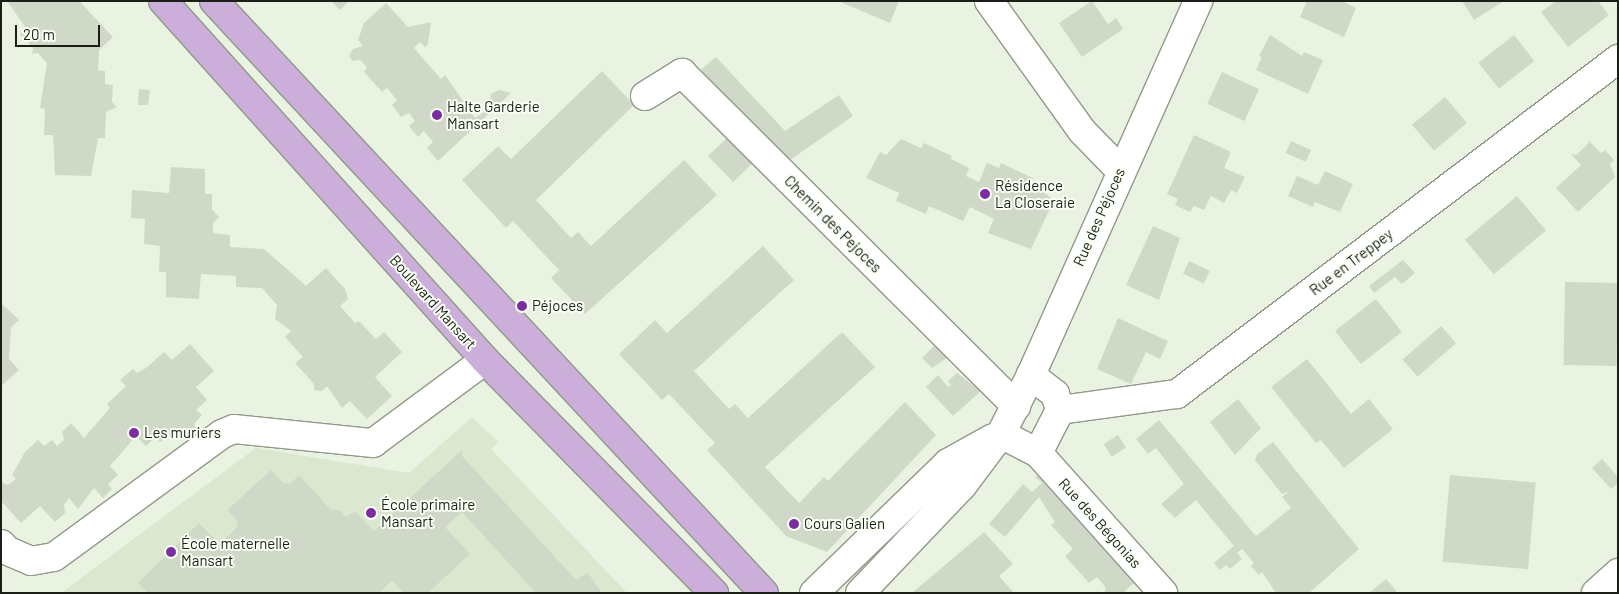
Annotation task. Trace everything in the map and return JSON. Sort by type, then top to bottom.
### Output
[{"type":"main road","name":"Boulevard Mansart","points":[[163,1],[485,360],[714,593]]},
{"type":"main road","points":[[214,1],[764,593]]},
{"type":"street","points":[[989,1],[1082,131],[1120,170]]},
{"type":"street","name":"Rue des Péjoces","points":[[860,593],[962,486],[1001,434],[1031,375],[1120,170],[1198,1]]},
{"type":"street","name":"Rue en Treppey","points":[[1060,410],[1177,394],[1618,59]]},
{"type":"street","name":"Chemin des Pejoces","points":[[645,96],[682,73],[1016,406]]},
{"type":"street","points":[[1,544],[8,552],[31,560],[54,557],[222,434],[234,429],[372,443],[485,360]]},
{"type":"street","points":[[814,593],[948,463],[1001,434],[1038,453],[1060,410],[1055,394],[1031,375]]},
{"type":"street","name":"Rue des Bégonias","points":[[1038,453],[1163,593]]},
{"type":"street","points":[[1596,593],[1618,574]]},
{"type":"shaded area","name":"École primaire Mansart","points":[[472,417],[498,442],[491,449],[627,593],[61,593],[256,448],[409,473]]},
{"type":"building","points":[[7,1],[80,2],[113,37],[99,50],[98,70],[105,71],[105,84],[113,85],[112,102],[117,107],[106,112],[105,138],[98,138],[91,176],[55,175],[53,135],[44,135],[45,109],[40,108],[47,63],[38,53],[32,54],[33,48],[20,34],[26,28]]},
{"type":"building","points":[[331,1],[349,1],[340,10]]},
{"type":"building","points":[[838,1],[899,1],[890,23]]},
{"type":"building","points":[[1092,1],[1108,24],[1116,18],[1123,29],[1082,57],[1059,23]]},
{"type":"building","points":[[1307,1],[1341,1],[1356,8],[1344,37],[1300,17]]},
{"type":"building","points":[[1462,1],[1504,1],[1474,20]]},
{"type":"building","points":[[1556,1],[1598,1],[1609,15],[1568,47],[1541,12]]},
{"type":"building","points":[[386,3],[408,27],[431,22],[428,44],[425,47],[420,42],[414,48],[441,79],[445,75],[475,118],[489,109],[491,94],[499,90],[511,93],[438,161],[427,148],[433,142],[424,131],[418,137],[409,126],[415,121],[409,113],[401,117],[392,105],[397,100],[387,88],[382,92],[364,72],[367,67],[360,60],[353,61],[349,56],[353,49],[363,46],[358,40],[364,23]]},
{"type":"building","points":[[1270,35],[1302,56],[1304,52],[1323,60],[1308,94],[1256,70],[1262,57],[1259,56]]},
{"type":"building","points":[[1514,35],[1534,61],[1499,89],[1479,63]]},
{"type":"building","points":[[716,57],[785,131],[839,95],[853,116],[783,165],[697,73]]},
{"type":"building","points":[[602,71],[634,105],[536,200],[571,238],[578,232],[591,246],[684,160],[717,195],[585,314],[551,278],[559,270],[513,221],[506,228],[462,180],[498,146],[511,159]]},
{"type":"building","points":[[1222,72],[1259,89],[1244,121],[1207,104]]},
{"type":"building","points":[[139,89],[150,90],[148,105],[138,105]]},
{"type":"building","points":[[1445,97],[1467,123],[1434,151],[1412,125]]},
{"type":"building","points":[[734,131],[759,157],[733,182],[708,156]]},
{"type":"building","points":[[1194,135],[1231,152],[1224,168],[1245,177],[1237,193],[1231,190],[1224,203],[1211,196],[1204,210],[1194,206],[1190,212],[1175,205],[1178,199],[1167,194]]},
{"type":"building","name":"Résidence La Closeraie","points":[[901,139],[921,148],[924,143],[952,156],[951,159],[969,168],[966,176],[979,182],[987,163],[999,168],[1001,163],[1033,178],[1031,183],[1054,200],[1031,249],[988,233],[994,219],[970,207],[963,221],[929,206],[926,214],[896,201],[899,193],[866,178],[880,152],[886,155]]},
{"type":"building","points":[[1587,139],[1601,153],[1605,150],[1614,160],[1610,164],[1615,177],[1578,212],[1556,188],[1581,165],[1571,154],[1576,155],[1589,143]]},
{"type":"building","points":[[1291,141],[1311,150],[1306,162],[1286,153]]},
{"type":"building","points":[[171,167],[205,169],[205,194],[212,194],[212,209],[219,217],[213,223],[213,233],[230,235],[230,247],[264,249],[306,286],[326,268],[345,289],[348,299],[340,306],[355,323],[359,321],[376,339],[384,332],[402,352],[375,377],[392,396],[367,419],[350,401],[342,408],[327,386],[322,391],[314,390],[314,384],[295,363],[303,357],[285,337],[291,331],[275,319],[277,305],[262,288],[236,287],[236,276],[201,274],[199,299],[166,297],[166,272],[159,272],[160,246],[144,244],[145,219],[131,218],[132,190],[169,193]]},
{"type":"building","points":[[1325,171],[1353,184],[1340,212],[1315,202],[1313,207],[1288,196],[1297,176],[1318,185]]},
{"type":"building","points":[[1517,196],[1546,230],[1494,274],[1465,240]]},
{"type":"building","points":[[1153,226],[1180,238],[1159,300],[1126,285]]},
{"type":"building","points":[[763,246],[794,280],[694,371],[729,409],[735,404],[748,418],[842,332],[875,367],[765,467],[799,503],[824,477],[828,481],[905,402],[936,435],[827,552],[786,536],[707,450],[715,443],[669,394],[662,400],[619,354],[655,320],[667,333]]},
{"type":"building","points":[[1403,260],[1415,273],[1402,284],[1395,277],[1374,293],[1369,286]]},
{"type":"building","points":[[1189,261],[1210,271],[1204,283],[1183,274]]},
{"type":"building","points":[[1565,282],[1618,283],[1617,366],[1564,365]]},
{"type":"building","points":[[1376,299],[1402,332],[1361,364],[1335,331]]},
{"type":"building","points":[[1,303],[19,320],[11,327],[9,359],[19,370],[1,386]]},
{"type":"building","points":[[1118,318],[1168,341],[1160,359],[1146,352],[1131,384],[1097,369]]},
{"type":"building","points":[[1441,326],[1456,343],[1418,377],[1403,359]]},
{"type":"building","points":[[937,343],[950,356],[932,368],[922,358]]},
{"type":"building","name":"Les muriers","points":[[190,344],[214,371],[196,387],[207,400],[196,410],[202,415],[194,424],[196,427],[188,435],[182,429],[160,442],[156,437],[146,446],[136,436],[110,466],[118,475],[108,484],[112,489],[103,498],[94,488],[78,509],[69,498],[64,505],[65,513],[55,522],[40,506],[21,523],[1,501],[1,482],[8,485],[16,479],[12,475],[25,452],[38,440],[44,446],[52,440],[57,446],[64,440],[62,432],[71,423],[84,438],[110,408],[107,404],[126,386],[120,380],[133,369],[137,373],[146,368],[164,352],[172,360]]},
{"type":"building","points":[[1307,359],[1351,414],[1369,399],[1393,429],[1344,468],[1321,440],[1316,443],[1271,387]]},
{"type":"building","points":[[957,373],[981,391],[953,416],[926,387],[938,375],[948,387],[951,385],[948,381]]},
{"type":"building","points":[[1238,399],[1261,428],[1235,455],[1210,422]]},
{"type":"building","points":[[1159,420],[1256,536],[1291,508],[1282,497],[1290,491],[1282,494],[1255,460],[1257,454],[1273,442],[1359,549],[1309,593],[1276,593],[1262,572],[1259,575],[1251,566],[1254,563],[1242,549],[1237,553],[1242,559],[1230,569],[1226,565],[1220,570],[1214,563],[1234,546],[1196,500],[1175,518],[1161,504],[1184,484],[1156,448],[1148,454],[1136,439]]},
{"type":"building","points":[[1118,435],[1126,448],[1112,457],[1104,444]]},
{"type":"building","points":[[462,450],[462,456],[576,580],[588,573],[602,593],[536,593],[462,512],[445,527],[470,554],[428,593],[404,593],[392,580],[379,593],[148,593],[138,583],[199,523],[220,544],[237,527],[238,521],[227,510],[271,470],[283,483],[290,484],[299,475],[331,510],[340,510],[346,517],[355,511],[374,531]]},
{"type":"building","points":[[1602,459],[1618,477],[1618,483],[1611,489],[1592,468]]},
{"type":"building","points":[[1041,472],[1137,580],[1123,593],[1104,593],[1106,588],[1097,577],[1089,583],[1065,556],[1073,549],[1051,525],[1055,522],[1039,497],[1005,537],[989,524],[1023,484],[1032,492],[1042,483],[1035,477]]},
{"type":"building","points":[[1450,475],[1536,482],[1528,569],[1442,562]]},
{"type":"building","points":[[984,532],[1013,564],[999,576],[1014,593],[912,593]]},
{"type":"building","points":[[1386,579],[1398,593],[1369,593]]},
{"type":"place","name":"Halte Garderie Mansart","points":[[437,115]]},
{"type":"place","name":"Résidence La Closeraie","points":[[985,194]]},
{"type":"place","name":"Péjoces","points":[[522,306]]},
{"type":"place","name":"Les muriers","points":[[134,433]]},
{"type":"place","name":"École primaire Mansart","points":[[371,513]]},
{"type":"place","name":"Cours Galien","points":[[794,524]]},
{"type":"place","name":"École maternelle Mansart","points":[[171,552]]}]
